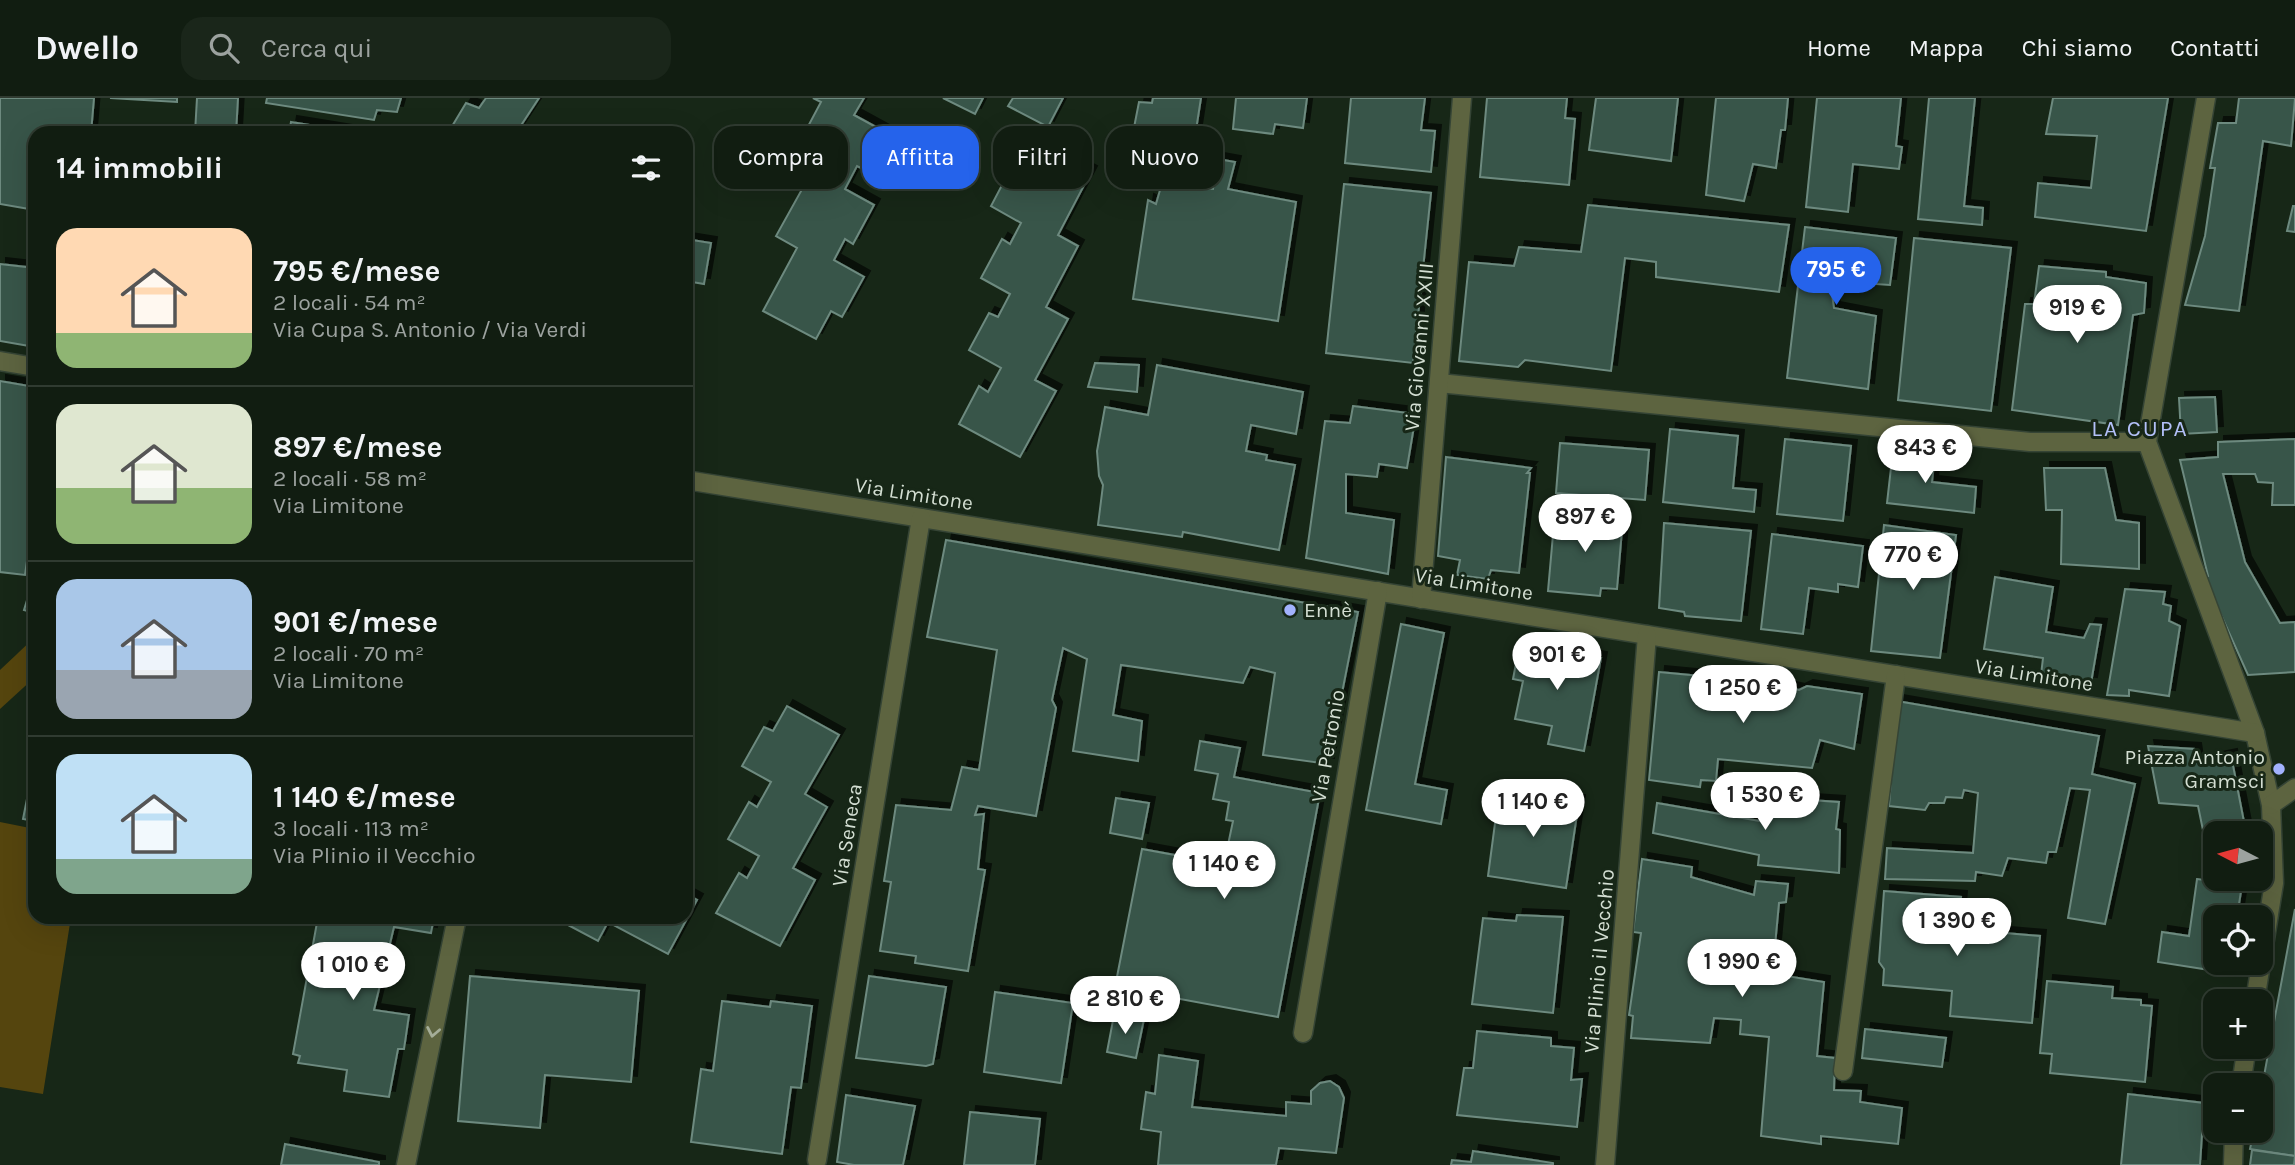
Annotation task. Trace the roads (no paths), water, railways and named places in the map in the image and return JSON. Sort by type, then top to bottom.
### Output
[{"type":"street","name":"Via Giovanni XXIII","points":[[1421,599],[1462,98]]},
{"type":"street","points":[[2206,98],[2147,442],[2255,733],[2271,805],[2274,883],[2257,989]]},
{"type":"street","points":[[0,361],[28,366]]},
{"type":"street","points":[[1439,383],[2030,442],[2147,442]]},
{"type":"street","name":"Via Limitone","points":[[693,481],[2255,733]]},
{"type":"street","name":"Via Seneca","points":[[817,1160],[921,518]]},
{"type":"street","name":"Via Petronio","points":[[1303,1033],[1378,592]]},
{"type":"street","name":"Via Plinio il Vecchio","points":[[1605,1165],[1647,635]]},
{"type":"street","points":[[1843,1071],[1896,675]]},
{"type":"street","points":[[2271,805],[2295,788]]},
{"type":"street","points":[[407,1165],[456,924]]},
{"type":"street","points":[[2233,1165],[2234,1143]]},
{"type":"place","name":"Ennè","points":[[1290,610]]},
{"type":"place","name":"Piazza Antonio Gramsci","points":[[2279,769]]},
{"type":"district","name":"LA CUPA","points":[[2140,428]]}]
